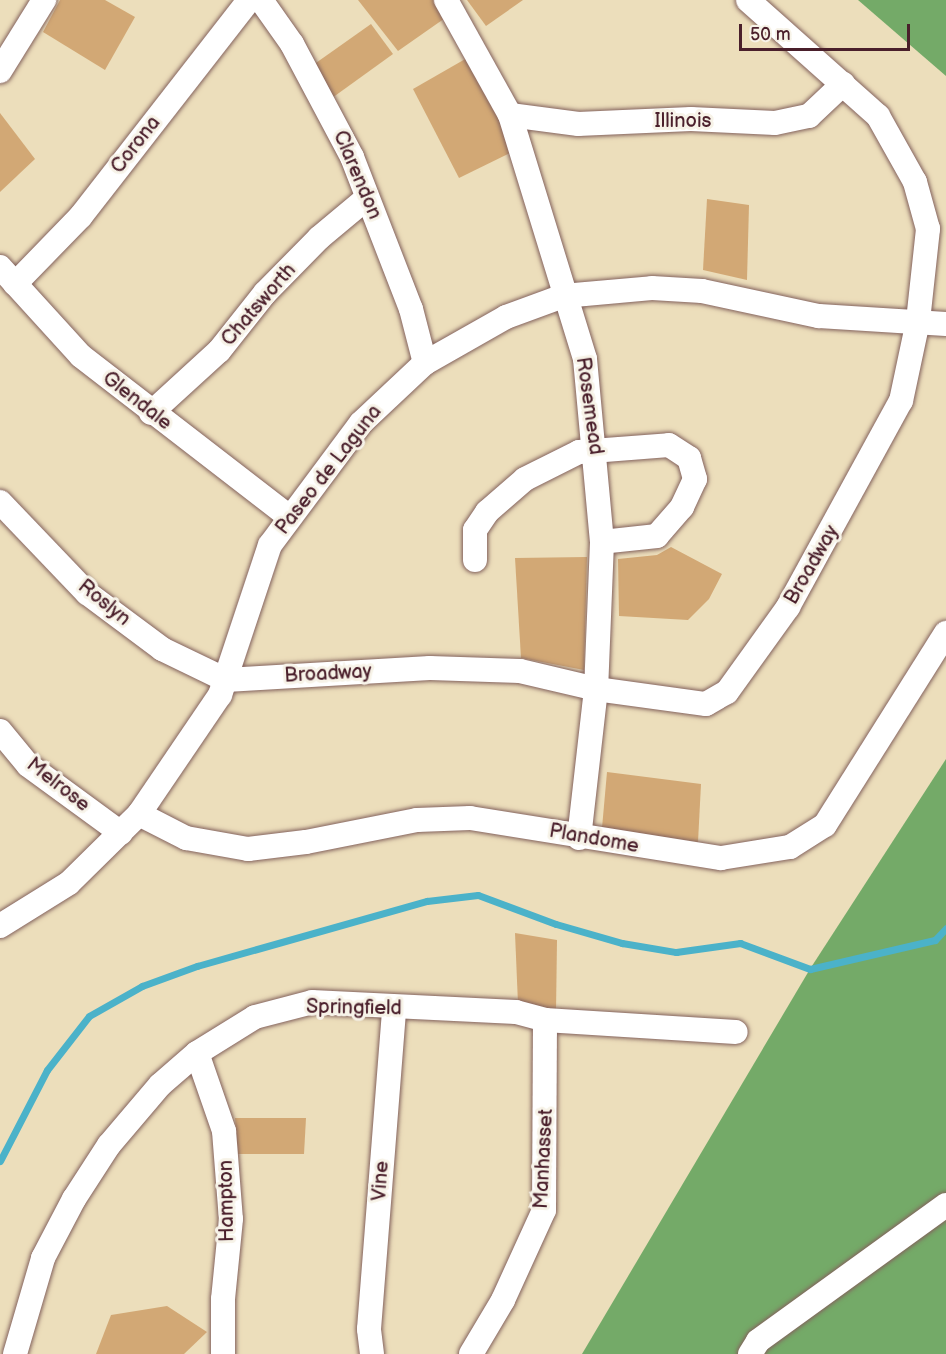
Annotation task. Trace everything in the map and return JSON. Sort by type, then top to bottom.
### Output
[{"type":"street","points":[[0,71],[44,0]]},
{"type":"street","name":"Corona","points":[[8,276],[81,216],[249,0]]},
{"type":"street","name":"Clarendon","points":[[261,0],[292,44],[352,157],[411,309],[425,363]]},
{"type":"street","name":"Rosemead","points":[[446,0],[510,115],[563,296],[585,359],[596,451],[602,542],[596,689],[579,838]]},
{"type":"street","name":"Broadway","points":[[226,680],[430,668],[520,671],[596,689],[706,704],[727,692],[788,607],[902,401],[937,228],[897,147],[878,116],[748,0]]},
{"type":"street","name":"Illinois","points":[[510,115],[578,124],[690,119],[775,123],[809,116],[843,84]]},
{"type":"street","name":"Chatsworth","points":[[151,413],[219,351],[265,293],[319,238],[367,198]]},
{"type":"street","name":"Glendale","points":[[8,276],[81,356],[151,413],[289,517]]},
{"type":"street","name":"Paseo de Laguna","points":[[0,926],[69,883],[139,814],[220,695],[270,545],[362,423],[425,363],[506,317],[563,296],[652,288],[692,291],[819,316],[946,324]]},
{"type":"street","points":[[475,560],[475,530],[487,512],[525,479],[579,452],[669,445],[689,458],[695,479],[682,507],[657,536],[602,542]]},
{"type":"street","name":"Roslyn","points":[[0,502],[87,593],[162,649],[226,680]]},
{"type":"street","name":"Plandome","points":[[139,814],[186,838],[249,849],[306,842],[407,822],[470,818],[579,838],[722,858],[790,847],[825,825],[946,633]]},
{"type":"street","name":"Melrose","points":[[0,731],[28,765],[121,833]]},
{"type":"street","name":"Springfield","points":[[15,1354],[43,1258],[74,1198],[109,1145],[160,1085],[197,1053],[255,1017],[312,1002],[394,1008],[516,1012],[545,1020],[736,1032]]},
{"type":"street","name":"Vine","points":[[372,1354],[369,1329],[394,1008]]},
{"type":"street","name":"Manhasset","points":[[471,1354],[503,1299],[544,1210],[545,1020]]},
{"type":"street","name":"Hampton","points":[[197,1053],[224,1131],[231,1219],[223,1299],[223,1354]]},
{"type":"street","points":[[750,1354],[758,1341],[946,1205]]},
{"type":"green space","points":[[858,0],[946,0],[946,76]]},
{"type":"green space","points":[[946,759],[946,1354],[582,1354],[810,969]]},
{"type":"building","points":[[60,0],[105,0],[135,17],[105,70],[43,32]]},
{"type":"building","points":[[358,0],[439,0],[448,16],[398,51]]},
{"type":"building","points":[[467,0],[523,0],[486,26]]},
{"type":"building","points":[[371,24],[393,54],[332,98],[313,65]]},
{"type":"building","points":[[474,54],[516,150],[459,178],[413,89]]},
{"type":"building","points":[[0,113],[35,159],[0,192]]},
{"type":"building","points":[[707,199],[749,205],[747,280],[703,270]]},
{"type":"building","points":[[671,547],[722,574],[709,599],[688,620],[619,616],[618,559],[657,555]]},
{"type":"building","points":[[587,557],[584,670],[521,658],[515,558]]},
{"type":"building","points":[[607,772],[701,784],[698,842],[602,828]]},
{"type":"building","points":[[515,933],[557,940],[556,1012],[518,1004]]},
{"type":"building","points":[[235,1118],[306,1118],[304,1154],[238,1154]]},
{"type":"building","points":[[167,1306],[207,1332],[184,1354],[96,1354],[111,1315]]},
{"type":"waterway","points":[[0,1161],[47,1070],[89,1016],[142,986],[197,966],[427,901],[478,895],[556,924],[622,943],[676,952],[740,943],[810,969],[935,940],[946,928]]}]
